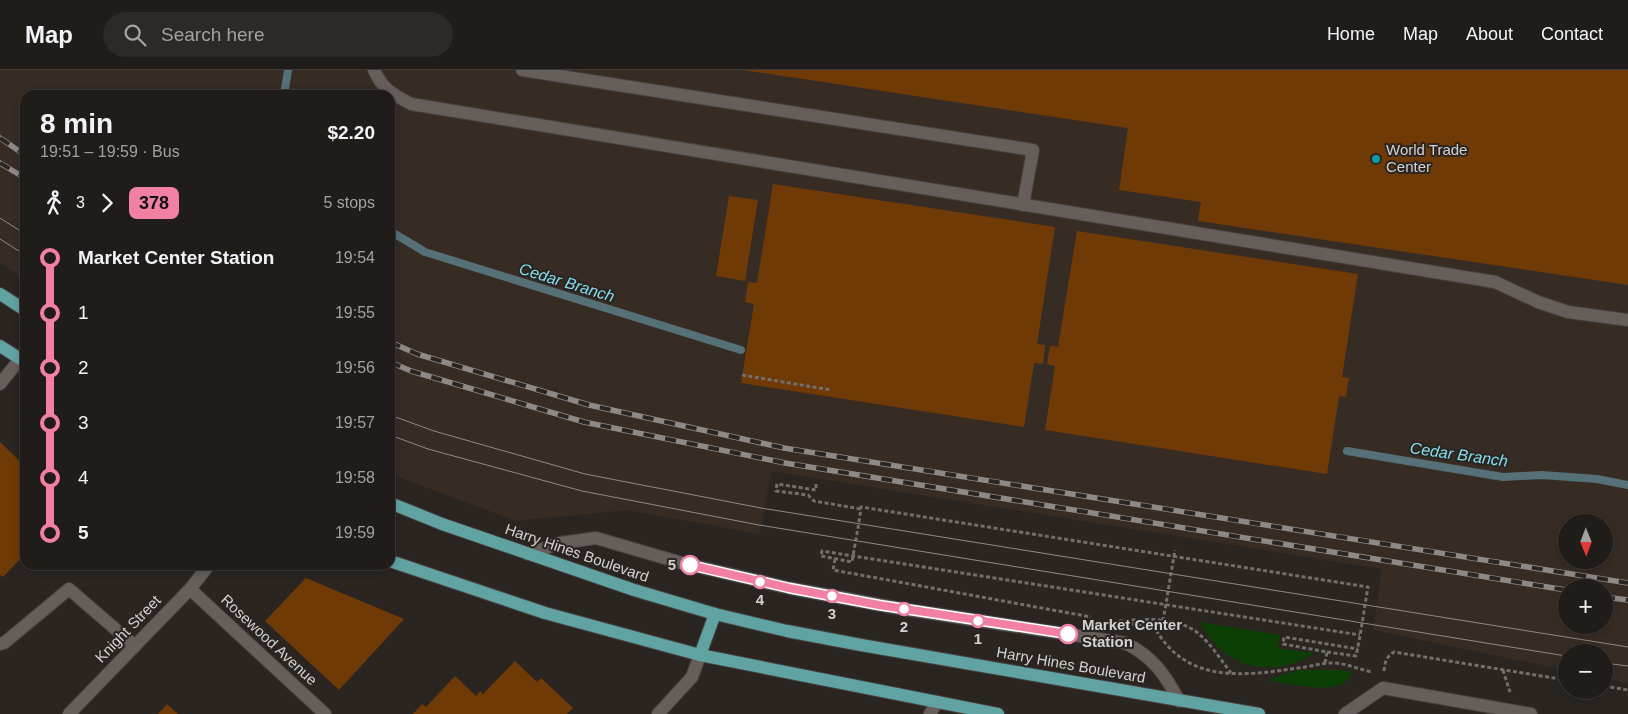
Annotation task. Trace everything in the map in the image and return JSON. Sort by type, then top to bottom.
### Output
[{"type":"main road","points":[[0,294],[20,307]]},
{"type":"main road","points":[[0,346],[20,359]]},
{"type":"main road","name":"Harry Hines Boulevard","points":[[395,505],[442,524],[634,590],[716,614],[787,631],[861,645],[1259,714]]},
{"type":"main road","points":[[395,563],[544,613],[700,655],[998,714]]},
{"type":"main road","points":[[700,655],[716,614]]},
{"type":"street","points":[[374,70],[380,83],[388,90]]},
{"type":"street","points":[[522,70],[1032,150],[1023,205]]},
{"type":"street","points":[[395,95],[411,104],[1495,282],[1538,302],[1568,312],[1628,320]]},
{"type":"street","points":[[0,384],[20,364]]},
{"type":"street","points":[[528,554],[560,543],[596,538],[682,563],[789,588],[897,608],[1124,643],[1148,657],[1168,679],[1179,701]]},
{"type":"street","name":"Knight Street","points":[[69,714],[190,589],[205,570]]},
{"type":"street","points":[[0,644],[4,643],[69,589],[134,646]]},
{"type":"street","name":"Rosewood Avenue","points":[[190,589],[325,714]]},
{"type":"street","points":[[658,714],[692,678],[700,655]]},
{"type":"street","points":[[1345,714],[1383,688],[1531,714]]},
{"type":"street","points":[[930,714],[937,702]]},
{"type":"path","points":[[742,376],[831,390]]},
{"type":"path","points":[[816,490],[777,484],[776,491],[808,495],[814,501],[861,509],[861,507],[1368,587],[1358,649],[1356,656],[1283,644],[1284,638],[1358,649]]},
{"type":"path","points":[[814,501],[816,484]]},
{"type":"path","points":[[861,509],[853,556],[852,562],[821,556],[822,550],[853,556],[1360,635]]},
{"type":"path","points":[[1163,621],[1175,550]]},
{"type":"path","points":[[1119,622],[1144,618],[1187,627],[1199,634],[1231,673]]},
{"type":"path","points":[[1325,663],[1327,652]]},
{"type":"path","points":[[1384,672],[1386,660],[1394,652],[1558,679]]},
{"type":"path","points":[[1613,688],[1628,690]]},
{"type":"shaded area","points":[[0,70],[1628,70],[1628,683],[1613,680],[1613,644],[1558,644],[1558,668],[1373,630],[1382,569],[771,471],[760,534],[628,510],[516,521],[395,476],[395,90],[20,90],[20,276],[0,263]]},
{"type":"green space","points":[[1200,622],[1280,635],[1278,648],[1314,653],[1287,665],[1259,667],[1245,664],[1232,658],[1220,649]]},
{"type":"green space","points":[[1301,670],[1352,672],[1342,684],[1326,687],[1268,680]]},
{"type":"building","name":"World Trade Center","points":[[743,70],[1628,70],[1628,285],[1198,221],[1201,202],[1119,190],[1128,128]]},
{"type":"building","points":[[773,184],[1055,227],[1037,344],[1045,345],[1043,364],[1034,363],[1024,427],[741,383],[754,304],[745,302],[748,282],[757,283]]},
{"type":"building","points":[[729,196],[758,200],[745,281],[716,276]]},
{"type":"building","points":[[1077,231],[1358,274],[1342,377],[1349,378],[1346,397],[1339,396],[1327,474],[1045,430],[1055,366],[1047,364],[1050,346],[1058,347]]},
{"type":"building","points":[[0,442],[20,461],[20,559],[3,577],[0,575]]},
{"type":"building","points":[[306,578],[404,619],[339,690],[265,621]]},
{"type":"building","points":[[515,661],[537,682],[541,678],[573,708],[567,714],[413,714],[422,704],[426,707],[455,676],[476,696],[480,691],[483,694]]},
{"type":"building","points":[[167,704],[178,714],[158,714]]},
{"type":"waterway","name":"Cedar Branch","points":[[285,90],[288,70]]},
{"type":"waterway","name":"Cedar Branch","points":[[395,234],[425,252],[741,350]]},
{"type":"waterway","name":"Cedar Branch","points":[[1347,451],[1503,477],[1542,475],[1597,479],[1628,485]]},
{"type":"tram line","points":[[0,218],[20,231]]},
{"type":"tram line","points":[[0,239],[20,252]]},
{"type":"tram line","points":[[395,417],[434,431],[585,474],[761,508],[1628,647]]},
{"type":"tram line","points":[[395,437],[428,449],[582,491],[759,525],[1558,655]]},
{"type":"tram line","points":[[1613,664],[1628,666]]},
{"type":"railway","points":[[0,138],[20,152]]},
{"type":"railway","points":[[0,163],[20,175]]},
{"type":"railway","points":[[395,344],[417,354],[589,405],[784,448],[1628,583]]},
{"type":"railway","points":[[395,364],[411,371],[584,422],[785,463],[1558,589]]},
{"type":"railway","points":[[1613,598],[1628,600]]},
{"type":"bus line","name":"378","points":[[690,565],[789,588],[879,605],[1068,634]]},
{"type":"place","name":"World Trade Center","points":[[1376,159]]},
{"type":"place","name":"5","points":[[690,565]]},
{"type":"place","name":"4","points":[[760,582]]},
{"type":"place","name":"3","points":[[832,596]]},
{"type":"place","name":"2","points":[[904,609]]},
{"type":"place","name":"1","points":[[978,621]]},
{"type":"place","name":"Market Center Station","points":[[1068,634]]}]
